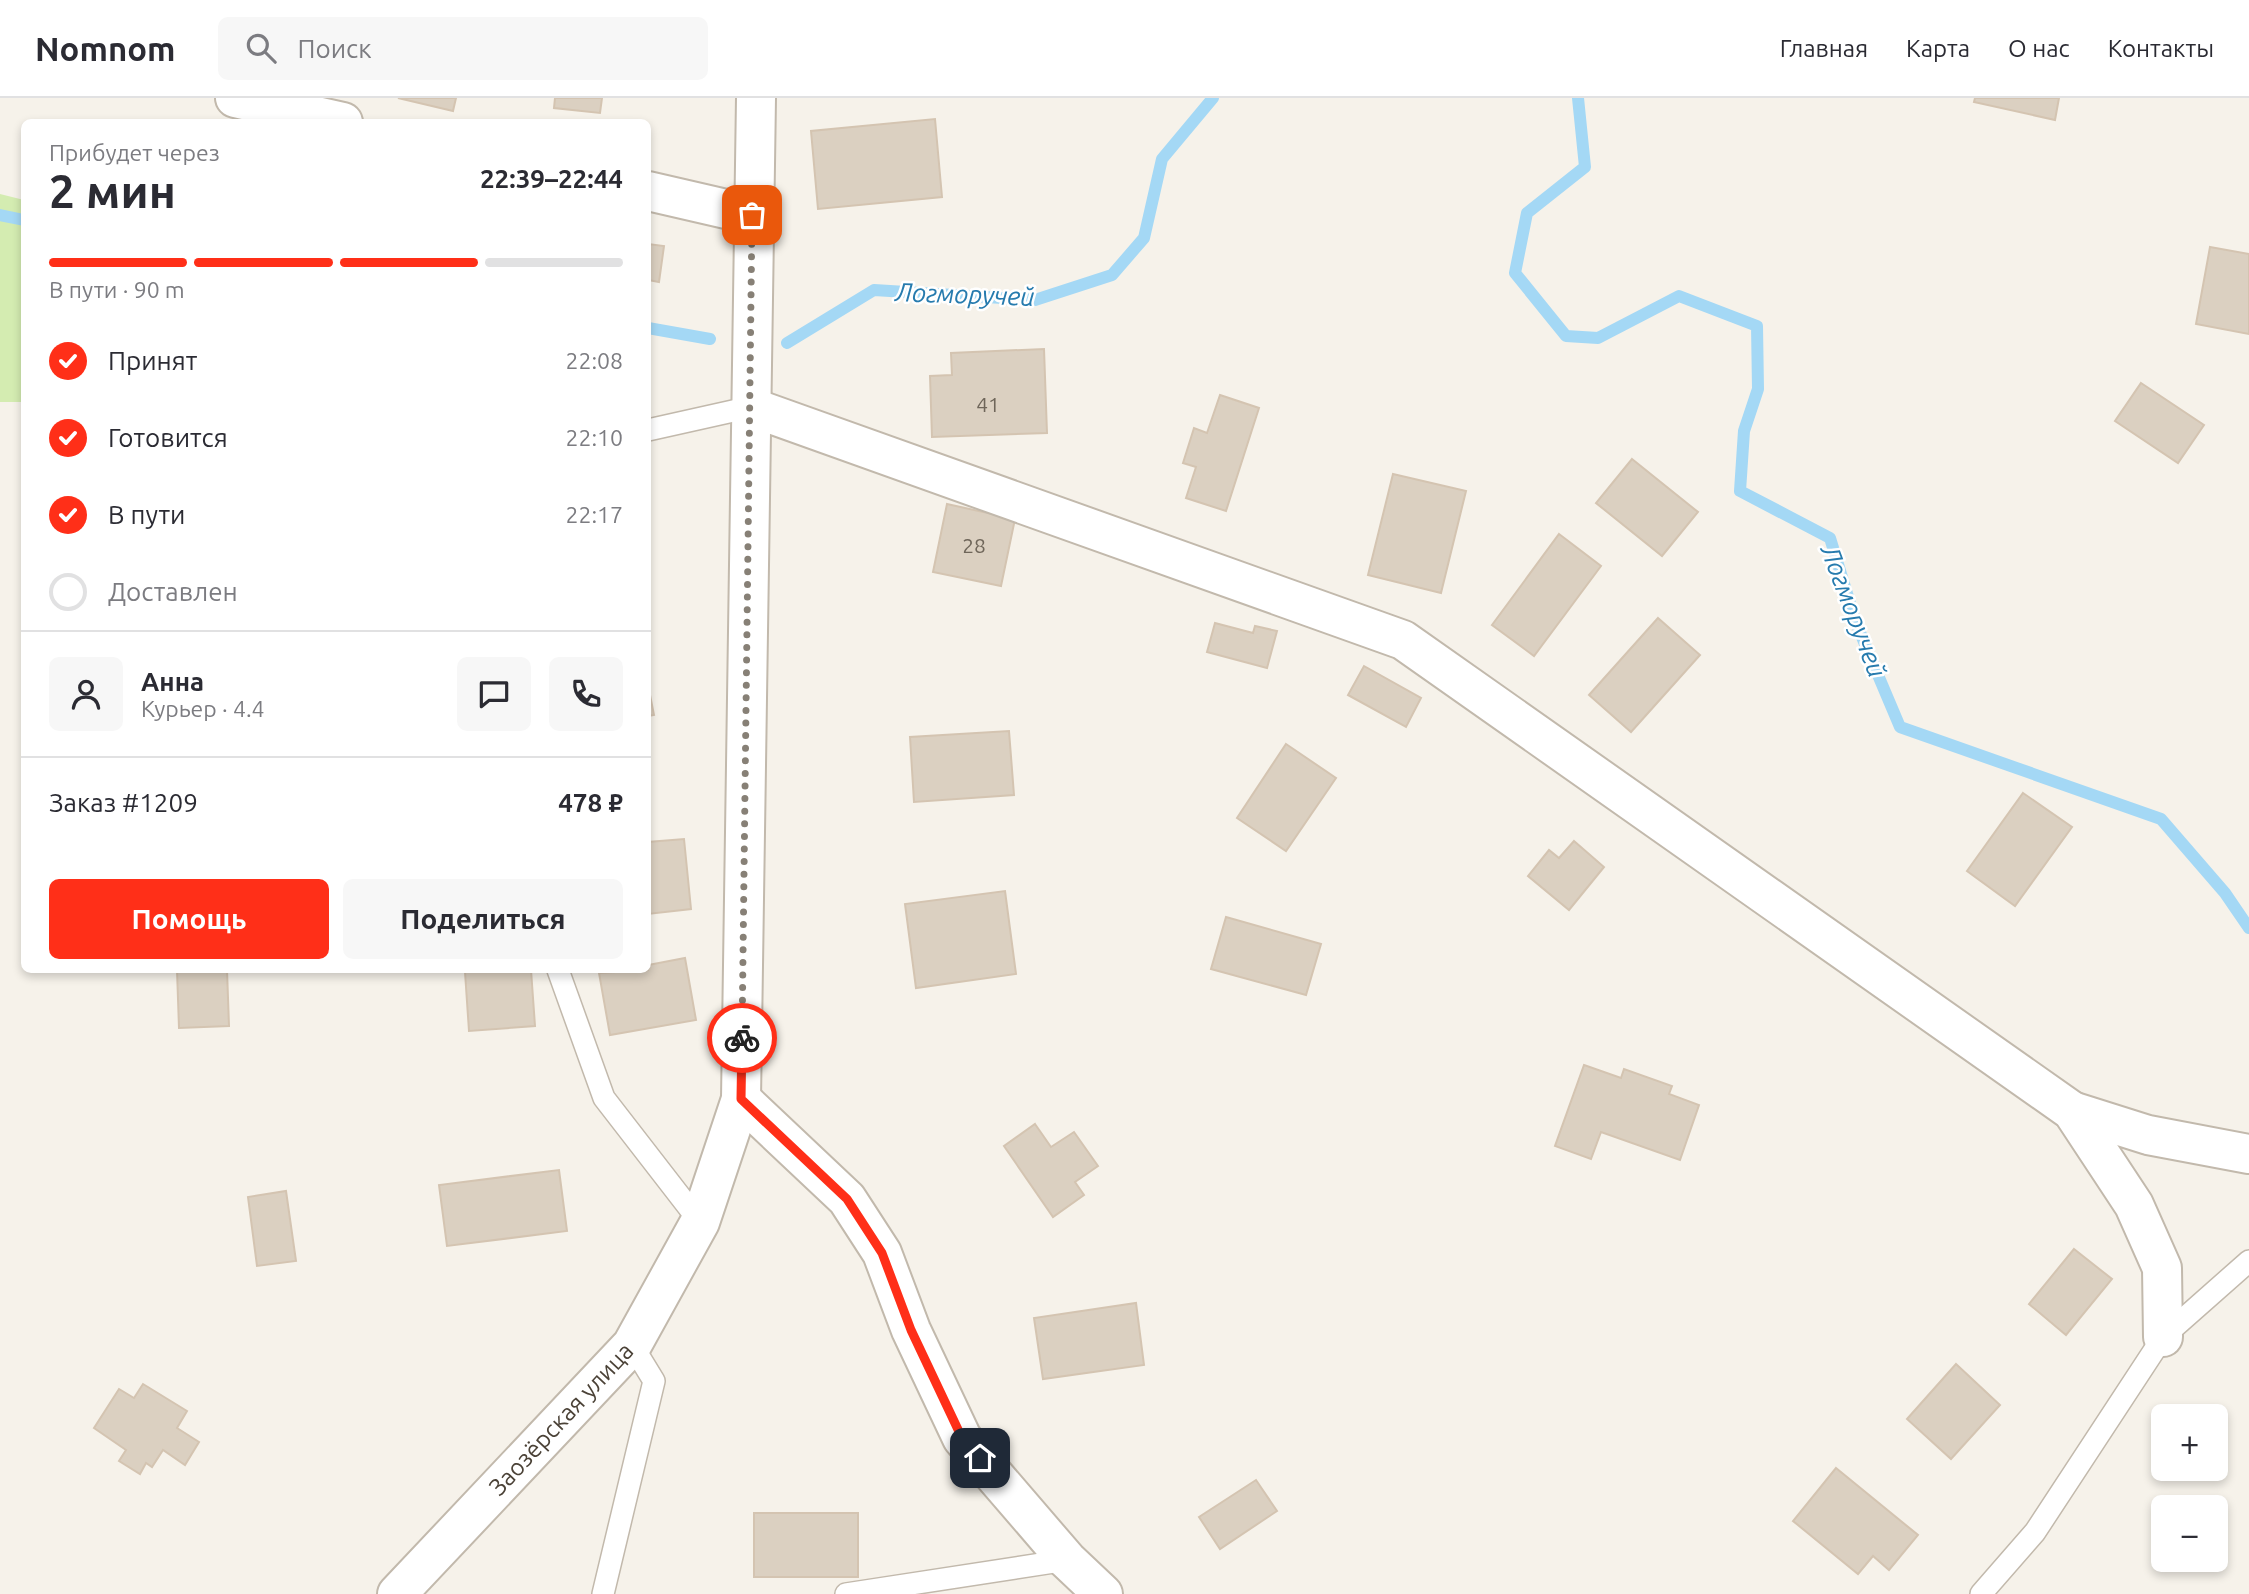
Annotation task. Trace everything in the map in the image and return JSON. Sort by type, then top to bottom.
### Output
[{"type":"street","points":[[235,98],[330,119]]},
{"type":"street","name":"Заозёрская улица","points":[[397,1594],[632,1345],[700,1222],[741,1099],[752,215],[756,98]]},
{"type":"street","points":[[651,192],[752,215]]},
{"type":"street","points":[[751,407],[1403,640],[2072,1111],[2148,1135],[2249,1154]]},
{"type":"street","points":[[741,1099],[847,1199],[882,1253],[911,1330],[962,1438],[1067,1560],[1103,1594]]},
{"type":"street","points":[[2072,1111],[2134,1205],[2152,1243],[2162,1268],[2163,1337]]},
{"type":"lane","points":[[651,429],[751,407]]},
{"type":"lane","points":[[559,973],[604,1098],[700,1222]]},
{"type":"lane","points":[[1981,1594],[2035,1532],[2163,1337],[2249,1261]]},
{"type":"lane","points":[[603,1594],[654,1381],[632,1345]]},
{"type":"lane","points":[[846,1594],[1067,1560]]},
{"type":"green space","points":[[0,194],[21,199],[21,402],[0,402]]},
{"type":"building","points":[[398,98],[456,98],[453,111]]},
{"type":"building","points":[[555,98],[602,98],[600,113],[554,108]]},
{"type":"building","points":[[1975,98],[2059,98],[2055,120],[1974,102]]},
{"type":"building","points":[[935,119],[942,197],[818,209],[811,131]]},
{"type":"building","points":[[651,244],[664,246],[659,282],[651,281]]},
{"type":"building","points":[[2210,247],[2249,254],[2249,334],[2196,324]]},
{"type":"building","points":[[1044,349],[1047,433],[932,437],[930,376],[952,375],[951,353]]},
{"type":"building","points":[[2141,383],[2204,425],[2178,463],[2115,421]]},
{"type":"building","points":[[1220,395],[1259,408],[1226,511],[1186,498],[1196,467],[1183,463],[1194,428],[1207,433]]},
{"type":"building","points":[[1632,459],[1698,512],[1662,556],[1596,503]]},
{"type":"building","points":[[1393,474],[1466,491],[1441,593],[1368,575]]},
{"type":"building","points":[[947,504],[1015,519],[1001,586],[933,572]]},
{"type":"building","points":[[1559,534],[1601,566],[1534,656],[1492,625]]},
{"type":"building","points":[[1658,618],[1700,655],[1631,732],[1589,695]]},
{"type":"building","points":[[1215,623],[1253,633],[1255,626],[1277,631],[1267,668],[1207,652]]},
{"type":"building","points":[[1364,666],[1421,698],[1406,727],[1348,695]]},
{"type":"building","points":[[1009,731],[1014,795],[914,802],[910,737]]},
{"type":"building","points":[[1286,744],[1336,778],[1286,851],[1237,818]]},
{"type":"building","points":[[2023,793],[2072,827],[2015,906],[1967,871]]},
{"type":"building","points":[[684,839],[691,909],[651,914],[651,842]]},
{"type":"building","points":[[1574,841],[1604,867],[1569,910],[1528,876],[1549,850],[1559,858]]},
{"type":"building","points":[[1005,891],[1016,974],[916,988],[905,904]]},
{"type":"building","points":[[1226,917],[1321,944],[1306,995],[1211,969]]},
{"type":"building","points":[[685,958],[696,1020],[610,1035],[599,973],[651,973],[651,964]]},
{"type":"building","points":[[177,973],[227,973],[229,1026],[179,1028]]},
{"type":"building","points":[[465,973],[531,973],[535,1026],[469,1031]]},
{"type":"building","points":[[1584,1065],[1621,1078],[1624,1069],[1672,1086],[1669,1094],[1699,1105],[1680,1160],[1601,1132],[1591,1159],[1555,1146]]},
{"type":"building","points":[[1035,1124],[1051,1147],[1074,1132],[1098,1166],[1075,1182],[1084,1195],[1053,1217],[1004,1146]]},
{"type":"building","points":[[559,1170],[567,1231],[447,1246],[439,1185]]},
{"type":"building","points":[[286,1191],[296,1261],[257,1266],[248,1197]]},
{"type":"building","points":[[2074,1249],[2112,1279],[2066,1335],[2029,1304]]},
{"type":"building","points":[[1136,1303],[1144,1365],[1043,1379],[1034,1318]]},
{"type":"building","points":[[1956,1364],[2000,1405],[1951,1459],[1907,1419]]},
{"type":"building","points":[[143,1384],[187,1411],[177,1428],[199,1442],[185,1465],[163,1450],[152,1467],[146,1463],[140,1474],[119,1461],[126,1450],[94,1428],[119,1389],[134,1398]]},
{"type":"building","points":[[1836,1468],[1918,1535],[1889,1570],[1873,1556],[1858,1574],[1793,1521]]},
{"type":"building","points":[[1256,1480],[1277,1511],[1220,1549],[1199,1517]]},
{"type":"building","points":[[754,1513],[858,1513],[858,1577],[754,1577]]},
{"type":"waterway","name":"Логморучей","points":[[787,343],[874,290],[1035,300],[1112,275],[1144,238],[1162,159],[1213,98]]},
{"type":"waterway","name":"Логморучей","points":[[1578,98],[1585,167],[1527,213],[1515,273],[1566,336],[1598,338],[1679,296],[1757,326],[1758,389],[1744,431],[1740,491],[1830,538],[1856,623],[1900,727],[2161,819],[2225,893],[2249,928]]},
{"type":"waterway","name":"Логморучей","points":[[0,215],[21,219]]},
{"type":"waterway","name":"Логморучей","points":[[651,329],[710,339]]},
{"type":"way so far","points":[[742,1038],[752,215]]},
{"type":"route","points":[[742,1038],[741,1099],[847,1199],[882,1253],[911,1330],[962,1438],[980,1458]]}]
